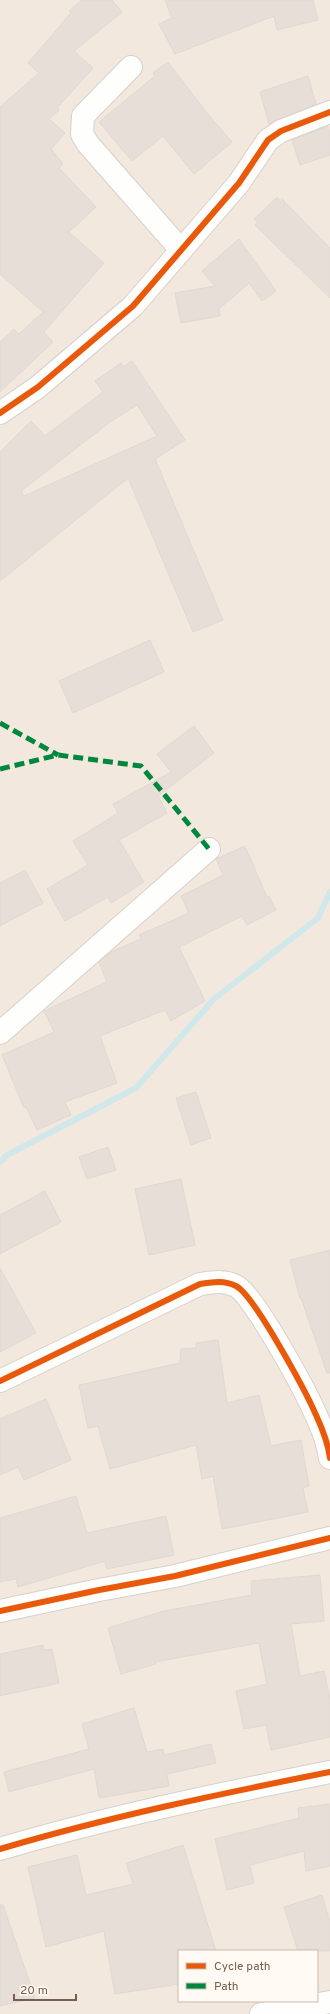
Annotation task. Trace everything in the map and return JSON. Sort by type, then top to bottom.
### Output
[{"type":"street","points":[[131,67],[83,116],[82,134],[88,144],[120,182],[181,250]]},
{"type":"street","points":[[0,413],[38,387],[133,306],[239,183],[268,140],[281,131],[330,112]]},
{"type":"street","points":[[0,1033],[209,849]]},
{"type":"street","points":[[0,1381],[200,1284],[219,1281],[237,1286],[259,1311],[316,1415],[328,1447],[330,1458]]},
{"type":"street","points":[[0,1611],[175,1576],[330,1538]]},
{"type":"street","points":[[0,1849],[48,1835],[202,1797],[330,1772]]},
{"type":"street","points":[[261,2014],[330,2002]]},
{"type":"shaded area","points":[[0,0],[330,0],[330,2014],[0,2014]]},
{"type":"building","points":[[82,0],[112,0],[122,12],[74,51],[93,68],[57,108],[59,110],[49,119],[65,133],[51,149],[63,164],[59,168],[96,207],[69,232],[104,263],[44,332],[53,342],[0,392],[0,342],[14,329],[19,334],[43,312],[0,274],[0,107],[39,73],[28,63],[71,13],[69,11]]},
{"type":"building","points":[[165,0],[313,0],[318,20],[277,30],[274,16],[175,54],[159,24],[172,18]]},
{"type":"building","points":[[168,62],[206,112],[232,142],[194,174],[163,136],[132,161],[99,122],[155,76],[153,73]]},
{"type":"building","points":[[308,76],[316,104],[269,124],[260,92]]},
{"type":"building","points":[[328,126],[330,134],[330,155],[300,165],[292,140]]},
{"type":"building","points":[[277,197],[285,207],[282,199],[330,248],[330,298],[255,225],[258,223],[254,219]]},
{"type":"building","points":[[239,239],[276,291],[262,301],[249,283],[219,309],[220,316],[181,323],[175,293],[215,286],[202,271]]},
{"type":"building","points":[[132,361],[185,440],[155,459],[223,620],[193,632],[128,478],[0,581],[0,452],[31,421],[45,436],[103,392],[95,381],[121,363],[123,367]],"holes":[[[137,405],[157,436],[24,496],[21,491],[110,422]]]},
{"type":"building","points":[[150,640],[164,672],[73,713],[59,681]]},
{"type":"building","points":[[194,726],[214,753],[158,796],[167,813],[119,840],[144,882],[111,903],[108,897],[65,921],[47,889],[88,865],[73,841],[118,813],[113,804],[171,772],[157,754]]},
{"type":"building","points":[[245,846],[267,897],[269,896],[276,910],[247,925],[242,916],[179,947],[205,1001],[171,1021],[165,1010],[100,1036],[117,1083],[65,1102],[71,1115],[37,1130],[26,1107],[24,1108],[2,1055],[54,1032],[44,1011],[107,982],[99,962],[111,952],[141,939],[139,935],[189,913],[181,896],[223,875],[216,859]]},
{"type":"building","points":[[25,870],[43,903],[0,926],[0,883]]},
{"type":"building","points":[[196,1092],[211,1138],[191,1145],[176,1098]]},
{"type":"building","points":[[108,1147],[116,1170],[87,1179],[79,1157]]},
{"type":"building","points":[[181,1179],[195,1245],[149,1255],[135,1189]]},
{"type":"building","points":[[45,1191],[61,1222],[0,1254],[0,1215]]},
{"type":"building","points":[[330,1250],[330,1373],[327,1373],[301,1298],[300,1299],[290,1260]]},
{"type":"building","points":[[0,1268],[36,1333],[0,1352]]},
{"type":"building","points":[[218,1340],[227,1403],[259,1395],[271,1446],[301,1440],[309,1486],[303,1488],[308,1512],[222,1529],[213,1476],[202,1479],[196,1445],[110,1469],[98,1426],[88,1428],[79,1385],[180,1363],[181,1349],[196,1348],[196,1343]]},
{"type":"building","points":[[46,1399],[71,1460],[24,1480],[18,1467],[0,1475],[0,1419]]},
{"type":"building","points":[[76,1496],[87,1533],[166,1516],[174,1555],[107,1569],[105,1561],[18,1587],[16,1579],[0,1582],[0,1518]]},
{"type":"building","points":[[320,1575],[324,1621],[291,1624],[300,1676],[324,1671],[330,1699],[330,1737],[271,1750],[266,1725],[244,1729],[236,1691],[267,1684],[259,1643],[155,1662],[156,1664],[121,1674],[108,1628],[164,1611],[252,1595],[251,1581]]},
{"type":"building","points":[[43,1645],[44,1650],[52,1649],[59,1683],[0,1696],[0,1654]]},
{"type":"building","points":[[134,1708],[147,1752],[163,1749],[164,1755],[211,1744],[216,1763],[167,1774],[169,1786],[99,1798],[94,1769],[9,1792],[4,1772],[89,1749],[82,1724]]},
{"type":"building","points":[[330,1804],[330,1866],[306,1871],[304,1851],[250,1865],[254,1883],[227,1890],[215,1839],[299,1818],[298,1808]]},
{"type":"building","points":[[183,1845],[216,1950],[178,1950],[178,1984],[115,1994],[104,1931],[46,1947],[28,1867],[77,1855],[86,1895],[133,1884],[126,1863]]},
{"type":"building","points":[[322,1895],[330,1922],[330,1951],[298,1950],[284,1907]]},
{"type":"building","points":[[0,1905],[3,1905],[35,1998],[0,2006]]},
{"type":"waterway","points":[[0,1162],[7,1155],[136,1088],[214,999],[318,918],[330,892]]},
{"type":"marked path","points":[[0,723],[58,755]]},
{"type":"marked path","points":[[0,769],[58,755],[141,766],[209,849]]},
{"type":"cycle path","points":[[0,413],[38,387],[133,306],[239,183],[268,140],[281,131],[330,112]]},
{"type":"cycle path","points":[[0,1381],[200,1284],[223,1282],[236,1286],[244,1293],[267,1325],[302,1386],[316,1415],[328,1447],[330,1458]]},
{"type":"cycle path","points":[[0,1611],[175,1576],[330,1538]]},
{"type":"cycle path","points":[[0,1849],[123,1816],[330,1772]]}]
